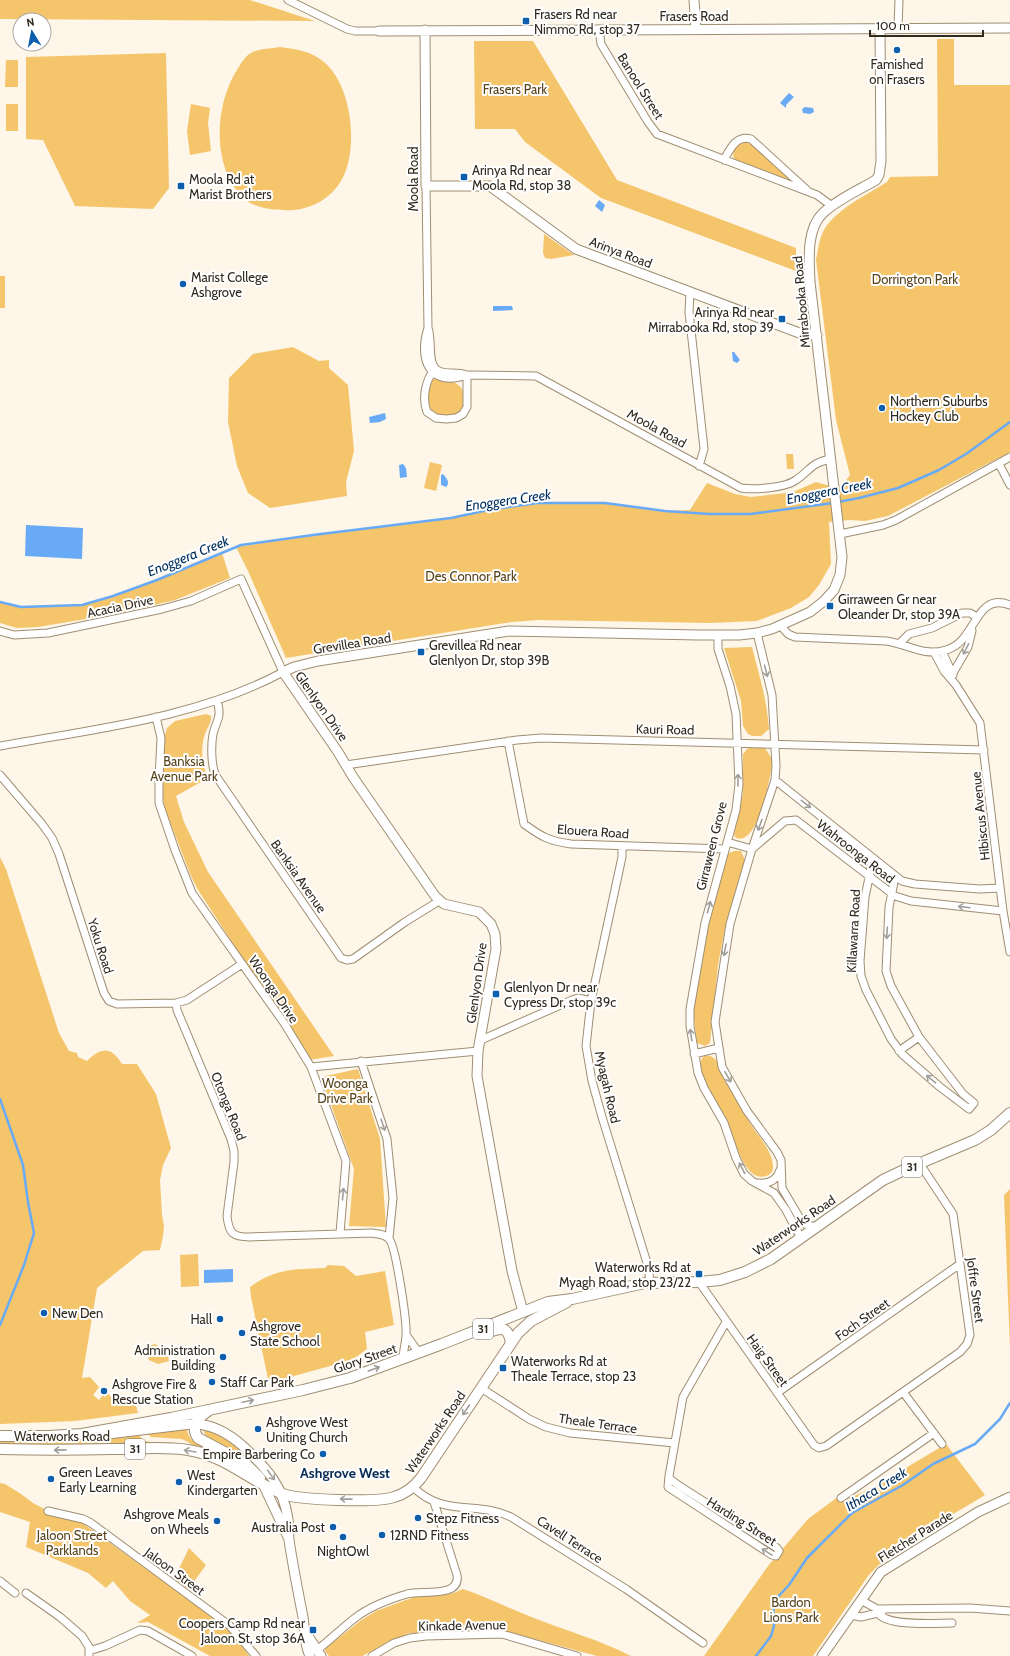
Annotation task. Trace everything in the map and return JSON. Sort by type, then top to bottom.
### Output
[{"type":"main road","name":"Waterworks Road","points":[[523,1312],[548,1302],[572,1299],[650,1282],[699,1282],[720,1280],[745,1272],[770,1259],[883,1180],[975,1140],[992,1130],[1010,1113]]},
{"type":"main road","name":"Waterworks Road","points":[[0,1449],[42,1450],[166,1448],[188,1450],[221,1460],[281,1494],[312,1498],[385,1499],[399,1496],[413,1487],[421,1478],[511,1343],[528,1323],[572,1299]]},
{"type":"main road","points":[[523,1312],[528,1323]]},
{"type":"main road","name":"Glory Street","points":[[210,1409],[344,1380],[419,1353],[523,1312]]},
{"type":"main road","points":[[442,1344],[466,1340],[500,1329],[508,1332],[511,1343]]},
{"type":"main road","name":"Waterworks Road","points":[[0,1436],[70,1436],[210,1409]]},
{"type":"main road","points":[[210,1409],[199,1418],[195,1424],[196,1434],[200,1439],[245,1463],[263,1484]]},
{"type":"street","points":[[288,0],[347,29],[355,31],[379,31]]},
{"type":"street","points":[[694,0],[696,29]]},
{"type":"street","points":[[898,28],[899,0]]},
{"type":"street","name":"Mirrabooka Road","points":[[840,534],[810,282],[810,243],[815,226],[822,214],[832,206],[876,180],[879,175],[881,161],[880,28]]},
{"type":"street","name":"Frasers Road","points":[[379,31],[1010,28]]},
{"type":"street","name":"Banool Street","points":[[599,29],[601,44],[655,132],[664,137],[820,196],[832,206]]},
{"type":"street","name":"Moola Road","points":[[425,30],[428,328],[425,336],[427,365],[442,377],[456,378],[466,375],[534,376],[734,485],[752,490],[793,482],[813,464],[831,459]]},
{"type":"street","name":"Banool Street","points":[[724,160],[736,141],[745,138],[751,139],[809,192]]},
{"type":"street","name":"Arinya Road","points":[[426,186],[490,186],[574,248],[802,334],[817,335]]},
{"type":"street","points":[[690,292],[689,312],[704,449],[700,466]]},
{"type":"street","points":[[433,370],[427,383],[425,400],[427,412],[436,418],[456,418],[463,414],[467,407],[466,375]]},
{"type":"street","points":[[718,635],[757,633],[772,629],[810,612],[824,601],[834,590],[840,575],[842,557],[840,534],[883,525],[896,520],[1010,457]]},
{"type":"street","points":[[999,464],[1010,485]]},
{"type":"street","name":"Acacia Drive","points":[[0,631],[14,635],[48,633],[162,610],[191,601],[241,579]]},
{"type":"street","name":"Glenlyon Drive","points":[[241,579],[283,672],[427,886],[439,901],[450,906],[479,912],[488,920],[494,930],[496,949],[478,1051],[478,1087],[513,1276],[523,1312]]},
{"type":"street","points":[[780,625],[788,634],[795,637],[880,640],[899,644],[918,651],[934,652],[952,648],[962,641],[982,611],[994,603],[1001,602],[1010,605]]},
{"type":"street","points":[[899,644],[909,634],[935,626],[962,613],[970,613],[975,620]]},
{"type":"street","points":[[952,674],[968,647],[975,620]]},
{"type":"street","name":"Grevillea Road","points":[[0,746],[156,717],[195,708],[294,667],[318,661],[510,631],[718,635]]},
{"type":"street","name":"Girraween Grove","points":[[757,633],[772,696],[776,766],[775,780],[752,849],[730,924],[714,1022],[722,1067],[747,1111],[781,1159],[780,1168],[782,1188],[801,1238]]},
{"type":"street","name":"Girraween Grove","points":[[718,635],[718,649],[730,686],[736,714],[738,784],[736,810],[705,923],[690,1008],[690,1026],[694,1054],[698,1074],[704,1088],[724,1123],[745,1176],[774,1193],[803,1223],[816,1227]]},
{"type":"street","name":"Hibiscus Avenue","points":[[942,651],[956,685]]},
{"type":"street","name":"Hibiscus Avenue","points":[[934,652],[942,669],[956,685],[980,723],[1003,911],[1010,952]]},
{"type":"street","name":"Banksia Avenue","points":[[217,700],[220,717],[213,735],[212,768],[341,958],[347,960],[353,959],[405,922],[439,901]]},
{"type":"street","name":"Woonga Drive","points":[[156,717],[161,738],[159,803],[192,894],[284,1023],[311,1067],[346,1162],[340,1233]]},
{"type":"street","name":"Kauri Road","points":[[346,765],[508,741],[541,738],[984,750]]},
{"type":"street","name":"Elouera Road","points":[[508,741],[524,824],[542,837],[571,844],[622,846],[726,846],[752,849]]},
{"type":"street","name":"Yoku Road","points":[[0,775],[52,838],[59,854],[104,993],[109,1002],[117,1004],[176,1003],[187,1000],[242,964]]},
{"type":"street","name":"Wahroonga Road","points":[[775,780],[895,877],[905,882],[980,889],[1000,888]]},
{"type":"street","name":"Wahroonga Road","points":[[752,849],[785,821],[796,820],[891,894],[911,901],[1003,911]]},
{"type":"street","name":"Myagah Road","points":[[622,846],[622,858],[591,1001],[586,1046],[592,1081],[614,1160],[648,1266],[650,1282]]},
{"type":"street","name":"Killawarra Road","points":[[873,858],[865,897],[861,976],[869,997],[899,1051],[951,1096],[969,1109],[974,1103],[967,1098],[918,1037],[891,986],[886,971],[891,894],[895,877]]},
{"type":"street","points":[[481,1040],[572,1000],[578,998],[591,1001]]},
{"type":"street","name":"Otonga Road","points":[[176,1003],[177,1010],[231,1139],[234,1151],[227,1216],[228,1226],[231,1232],[238,1237],[340,1233]]},
{"type":"street","points":[[899,1051],[918,1037]]},
{"type":"street","points":[[694,1054],[719,1048]]},
{"type":"street","points":[[311,1067],[361,1061],[478,1051]]},
{"type":"street","points":[[361,1061],[388,1139],[393,1198],[388,1238]]},
{"type":"street","points":[[951,1096],[955,1090],[955,1083]]},
{"type":"street","name":"Joffre Street","points":[[819,1448],[826,1446],[960,1352],[967,1344],[970,1335],[953,1214],[920,1164]]},
{"type":"street","points":[[752,1181],[761,1184],[770,1182],[777,1177],[780,1168]]},
{"type":"street","points":[[340,1233],[381,1234],[388,1238],[393,1245],[407,1336],[402,1359]]},
{"type":"street","name":"Foch Street","points":[[777,1393],[960,1264]]},
{"type":"street","name":"Haig Street","points":[[699,1282],[777,1393],[814,1444],[819,1448]]},
{"type":"street","name":"Harding Street","points":[[669,1476],[670,1479],[678,1485],[777,1548],[779,1553],[776,1556],[772,1555],[670,1490],[668,1485],[669,1476],[683,1397],[726,1322]]},
{"type":"street","points":[[407,1336],[419,1353]]},
{"type":"street","name":"Theale Terrace","points":[[481,1388],[529,1419],[546,1427],[570,1433],[675,1443]]},
{"type":"street","points":[[903,1392],[942,1444]]},
{"type":"street","name":"Waterworks Road","points":[[70,1436],[107,1434],[195,1424],[213,1427],[233,1437],[268,1471],[281,1494]]},
{"type":"street","points":[[841,1498],[934,1433]]},
{"type":"street","points":[[263,1484],[288,1538]]},
{"type":"street","name":"Cavell Terrace","points":[[413,1487],[421,1496],[434,1502],[500,1511],[626,1589],[703,1643]]},
{"type":"street","points":[[281,1494],[288,1521],[288,1538],[305,1630],[314,1654],[354,1619],[373,1608],[416,1592],[446,1591],[455,1587],[457,1583],[456,1575],[434,1502]]},
{"type":"street","name":"Fletcher Parade","points":[[822,1656],[876,1578],[888,1567],[978,1512],[1010,1497]]},
{"type":"street","name":"Jaloon Street","points":[[48,1510],[83,1519],[91,1523],[191,1598],[229,1624],[256,1656]]},
{"type":"street","points":[[0,1581],[15,1593]]},
{"type":"street","points":[[26,1593],[60,1617],[82,1636],[86,1641],[89,1653],[140,1630],[148,1631],[192,1656]]},
{"type":"street","points":[[861,1600],[875,1609],[970,1608],[1010,1611]]},
{"type":"street","points":[[851,1615],[860,1617],[892,1609]]},
{"type":"street","points":[[878,1613],[883,1618],[906,1623],[952,1623]]},
{"type":"street","name":"Kinkade Avenue","points":[[372,1656],[394,1643],[410,1638],[426,1636],[502,1634],[577,1656]]},
{"type":"green space","points":[[0,0],[250,0],[315,21],[52,19],[52,12],[12,12],[12,19],[0,19]]},
{"type":"green space","points":[[937,39],[954,39],[954,85],[1010,85],[1010,452],[888,516],[865,521],[849,520],[829,522],[831,564],[819,585],[809,597],[791,608],[757,621],[711,623],[538,620],[512,622],[286,658],[236,547],[313,535],[451,518],[493,509],[538,503],[605,503],[665,511],[690,510],[707,483],[735,494],[751,497],[793,492],[816,482],[830,486],[842,486],[850,475],[836,420],[816,260],[819,245],[824,230],[836,216],[852,203],[887,182],[890,177],[938,176]]},
{"type":"green space","name":"Frasers Park","points":[[474,41],[533,41],[617,180],[796,248],[796,271],[601,198],[525,142],[515,129],[475,129]]},
{"type":"green space","points":[[280,47],[300,50],[310,54],[320,59],[331,69],[346,98],[350,116],[350,151],[347,167],[341,181],[327,197],[321,201],[308,207],[294,210],[269,209],[257,206],[247,201],[236,189],[227,174],[222,158],[220,141],[220,123],[227,90],[240,65],[248,55],[255,51]]},
{"type":"green space","points":[[166,53],[169,188],[153,209],[75,206],[43,140],[26,139],[26,57]]},
{"type":"green space","points":[[6,60],[18,60],[18,87],[5,87]]},
{"type":"green space","points":[[6,104],[18,104],[18,131],[6,131]]},
{"type":"green space","points":[[191,104],[210,108],[208,123],[211,151],[190,155],[187,131]]},
{"type":"green space","points":[[745,142],[753,145],[792,181],[734,159],[733,153],[735,148],[739,144]]},
{"type":"green space","points":[[544,234],[574,255],[551,259],[545,258],[543,253]]},
{"type":"green space","points":[[0,276],[5,276],[5,308],[0,308]]},
{"type":"green space","points":[[293,347],[319,361],[329,360],[329,368],[348,385],[354,451],[346,482],[347,496],[270,508],[248,493],[237,466],[228,422],[229,378],[253,354]]},
{"type":"green space","points":[[435,378],[454,382],[461,388],[464,402],[459,413],[451,416],[443,416],[436,414],[430,409],[428,392],[430,384]]},
{"type":"green space","points":[[786,454],[793,454],[794,469],[787,469]]},
{"type":"green space","points":[[430,462],[442,465],[436,491],[424,488]]},
{"type":"green space","points":[[222,553],[230,578],[175,600],[116,614],[38,627],[17,628],[0,623],[0,602],[21,607],[82,605],[113,596]]},
{"type":"green space","points":[[752,647],[768,718],[769,729],[761,736],[752,736],[748,734],[743,726],[741,701],[724,648]]},
{"type":"green space","name":"Banksia Avenue Park","points":[[206,714],[211,716],[211,719],[203,739],[202,751],[204,768],[208,778],[176,796],[184,822],[208,872],[334,1056],[309,1060],[198,890],[191,876],[165,809],[163,798],[164,738],[167,728],[175,721]]},
{"type":"green space","points":[[751,747],[765,748],[772,759],[771,772],[766,796],[757,822],[751,832],[744,838],[736,838],[734,835],[743,793],[743,754]]},
{"type":"green space","points":[[734,851],[741,851],[745,860],[725,928],[718,965],[710,1043],[705,1046],[697,1043],[693,1010],[708,923],[727,854]]},
{"type":"green space","points":[[0,857],[6,869],[59,1033],[69,1051],[77,1053],[78,1057],[87,1061],[97,1053],[106,1050],[114,1054],[122,1064],[137,1064],[156,1094],[171,1148],[163,1165],[160,1180],[164,1226],[160,1250],[143,1251],[97,1288],[82,1378],[90,1377],[99,1387],[93,1395],[99,1400],[103,1395],[105,1397],[108,1394],[114,1399],[135,1402],[138,1413],[75,1421],[0,1424]]},
{"type":"green space","points":[[706,1055],[716,1060],[751,1125],[764,1142],[770,1154],[773,1167],[772,1172],[769,1175],[758,1176],[751,1173],[740,1156],[727,1121],[707,1087],[703,1077],[700,1067],[701,1060]]},
{"type":"green space","name":"Woonga Drive Park","points":[[358,1069],[380,1139],[386,1227],[349,1226],[354,1169],[321,1077]]},
{"type":"green space","points":[[1010,1189],[1010,1349],[1004,1195]]},
{"type":"green space","points":[[198,1254],[199,1286],[181,1287],[180,1255]]},
{"type":"green space","points":[[328,1265],[344,1266],[356,1276],[385,1271],[394,1325],[365,1332],[367,1349],[352,1360],[272,1382],[268,1379],[250,1287],[264,1278],[276,1273],[297,1269],[325,1268]]},
{"type":"green space","points":[[155,1344],[167,1351],[169,1361],[158,1364],[149,1360],[145,1347]]},
{"type":"green space","points":[[187,1428],[190,1437],[193,1440],[211,1451],[199,1448],[182,1439],[151,1437],[147,1433]]},
{"type":"green space","points":[[203,1429],[222,1437],[239,1449],[255,1464],[269,1481],[260,1471],[206,1437]]},
{"type":"green space","points":[[138,1432],[140,1437],[148,1442],[174,1443],[79,1446],[0,1445],[0,1442],[62,1442]]},
{"type":"green space","name":"Bardon Lions Park","points":[[946,1444],[985,1495],[923,1532],[880,1564],[868,1576],[813,1656],[704,1656],[768,1566],[808,1519],[839,1496],[844,1501],[877,1485]]},
{"type":"green space","name":"Jaloon Street Parklands","points":[[0,1483],[5,1484],[33,1503],[48,1511],[81,1522],[224,1625],[235,1636],[249,1656],[210,1656],[148,1622],[137,1623],[150,1615],[130,1601],[113,1581],[106,1588],[88,1573],[26,1547],[30,1522],[0,1512]]},
{"type":"green space","points":[[189,1548],[206,1565],[188,1590],[174,1579]]},
{"type":"green space","points":[[463,1589],[534,1618],[607,1645],[631,1656],[597,1656],[505,1631],[409,1633],[362,1656],[329,1656],[325,1651],[326,1648],[360,1621],[376,1611],[417,1596],[451,1594]]},
{"type":"water","points":[[789,93],[794,97],[786,105],[786,108],[780,103]]},
{"type":"water","points":[[805,107],[813,108],[814,112],[810,114],[803,113],[802,109]]},
{"type":"water","points":[[599,200],[605,205],[602,212],[595,206]]},
{"type":"water","points":[[493,306],[512,306],[513,310],[493,311]]},
{"type":"water","points":[[732,352],[734,352],[740,360],[737,363],[733,361]]},
{"type":"water","points":[[385,413],[386,419],[380,422],[370,423],[369,417]]},
{"type":"water","points":[[403,464],[406,468],[407,477],[400,478],[399,465]]},
{"type":"water","points":[[443,474],[448,482],[446,487],[441,485],[441,475]]},
{"type":"water","points":[[26,525],[83,528],[82,559],[25,556]]},
{"type":"water","points":[[233,1269],[233,1282],[204,1283],[204,1270]]},
{"type":"waterway","name":"Enoggera Creek","points":[[838,502],[898,488],[939,470],[966,454],[1010,422]]},
{"type":"waterway","name":"Enoggera Creek","points":[[0,602],[21,607],[82,605],[113,596],[157,580],[241,545],[451,518],[493,509],[538,503],[605,503],[665,511],[709,514],[750,514],[833,503]]},
{"type":"waterway","name":"Enoggera Creek","points":[[0,1099],[23,1165],[34,1233],[24,1265],[0,1325]]},
{"type":"waterway","name":"Ithaca Creek","points":[[756,1656],[771,1636],[774,1626],[774,1601],[789,1585],[807,1558],[852,1513],[903,1485],[933,1464],[975,1444],[1000,1419],[1010,1403]]},
{"type":"place","name":"Frasers Rd near Nimmo Rd, stop 37","points":[[526,21]]},
{"type":"place","name":"Famished on Frasers","points":[[897,50]]},
{"type":"place","name":"Arinya Rd near Moola Rd, stop 38","points":[[464,177]]},
{"type":"place","name":"Moola Rd at Marist Brothers","points":[[181,186]]},
{"type":"place","name":"Marist College Ashgrove","points":[[183,284]]},
{"type":"place","name":"Arinya Rd near Mirrabooka Rd, stop 39","points":[[782,319]]},
{"type":"place","name":"Northern Suburbs Hockey Club","points":[[882,408]]},
{"type":"place","name":"Girraween Gr near Oleander Dr, stop 39A","points":[[830,606]]},
{"type":"place","name":"Grevillea Rd near Glenlyon Dr, stop 39B","points":[[421,652]]},
{"type":"place","name":"Glenlyon Dr near Cypress Dr, stop 39c","points":[[496,994]]},
{"type":"place","name":"Waterworks Rd at Myagh Road, stop 23/22","points":[[699,1274]]},
{"type":"place","name":"New Den","points":[[44,1313]]},
{"type":"place","name":"Hall","points":[[220,1319]]},
{"type":"place","name":"Ashgrove State School","points":[[242,1333]]},
{"type":"place","name":"Administration Building","points":[[223,1357]]},
{"type":"place","name":"Waterworks Rd at Theale Terrace, stop 23","points":[[503,1368]]},
{"type":"place","name":"Staff Car Park","points":[[212,1382]]},
{"type":"place","name":"Ashgrove Fire & Rescue Station","points":[[104,1391]]},
{"type":"place","name":"Ashgrove West Uniting Church","points":[[258,1429]]},
{"type":"place","name":"Empire Barbering Co","points":[[323,1454]]},
{"type":"place","name":"Green Leaves Early Learning","points":[[51,1479]]},
{"type":"place","name":"West Kindergarten","points":[[179,1482]]},
{"type":"place","name":"Stepz Fitness","points":[[418,1518]]},
{"type":"place","name":"Ashgrove Meals on Wheels","points":[[217,1521]]},
{"type":"place","name":"Australia Post","points":[[333,1527]]},
{"type":"place","name":"12RND Fitness","points":[[382,1535]]},
{"type":"place","name":"NightOwl","points":[[343,1537]]},
{"type":"place","name":"Coopers Camp Rd near Jaloon St, stop 36A","points":[[313,1630]]},
{"type":"district","name":"Ashgrove West","points":[[345,1473]]},
{"type":"park label","name":"Dorrington Park","points":[[915,279]]},
{"type":"park label","name":"Des Connor Park","points":[[471,576]]}]
